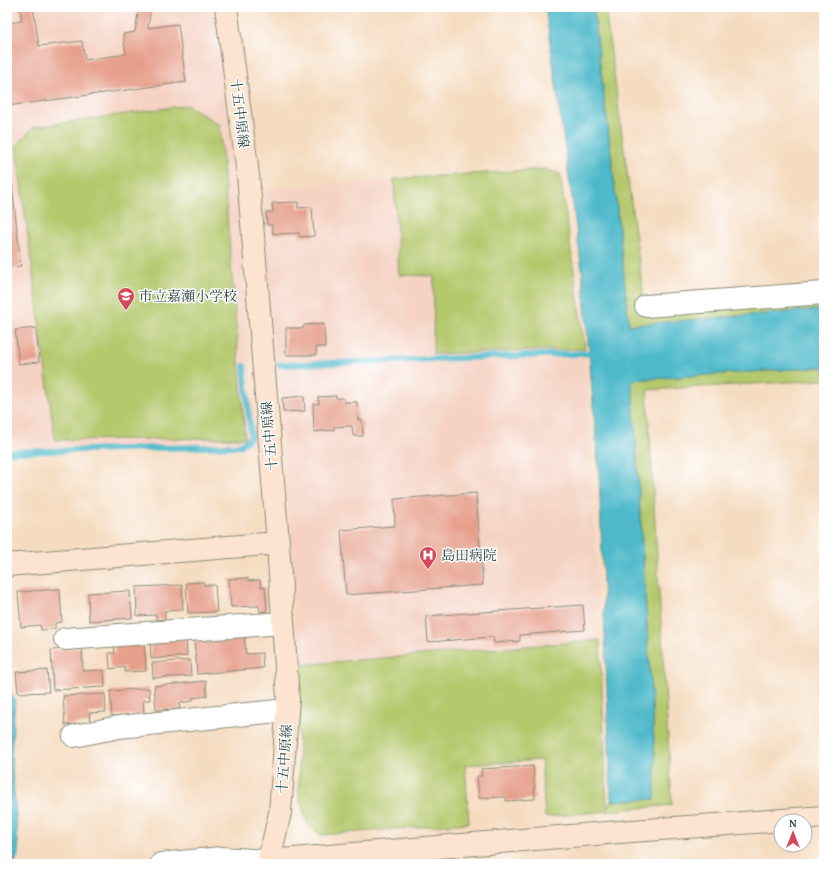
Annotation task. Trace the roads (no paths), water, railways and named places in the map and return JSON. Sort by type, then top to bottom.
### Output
[{"type":"main road","name":"十五中原線","points":[[226,7],[248,174],[278,543],[283,623],[287,710],[280,813],[268,862]]},
{"type":"main road","points":[[7,565],[278,543]]},
{"type":"main road","points":[[268,862],[619,832],[824,817]]},
{"type":"street","points":[[646,306],[824,293]]},
{"type":"street","points":[[65,639],[283,623]]},
{"type":"street","points":[[74,736],[119,728],[287,710]]},
{"type":"street","points":[[161,864],[221,858],[268,862]]},
{"type":"water","points":[[545,7],[593,7],[612,161],[629,325],[824,309],[824,367],[632,380],[655,757],[655,799],[611,801],[599,473],[582,270]]},
{"type":"water","points":[[7,687],[15,700],[11,755],[19,853],[14,864],[7,864]]},
{"type":"water","points":[[663,859],[663,864],[625,864],[625,862]]},
{"type":"waterway","points":[[279,365],[597,353]]},
{"type":"waterway","points":[[7,452],[240,446],[251,437],[244,366]]},
{"type":"place","name":"市立嘉瀬小学校","points":[[126,311]]},
{"type":"place","name":"島田病院","points":[[428,570]]}]
